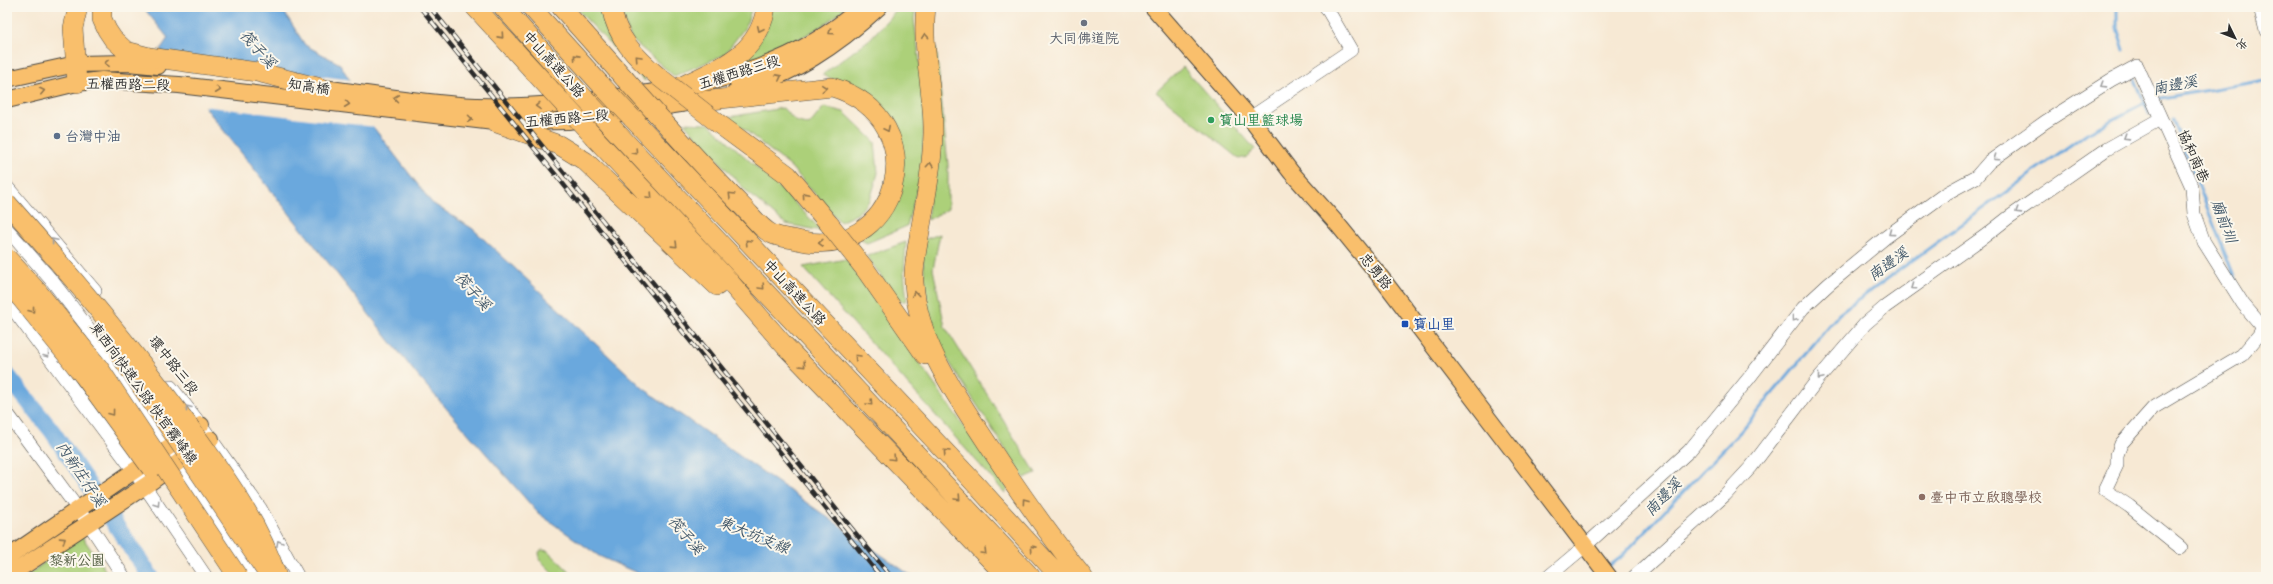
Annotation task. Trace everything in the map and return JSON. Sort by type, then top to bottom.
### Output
[{"type":"highway","points":[[76,74],[73,28],[78,7]]},
{"type":"highway","points":[[102,7],[102,19],[113,39],[126,51],[154,61],[257,72],[321,88]]},
{"type":"highway","points":[[475,7],[716,267],[785,346],[1007,577]]},
{"type":"highway","name":"中山高速公路","points":[[504,7],[575,88],[1031,577]]},
{"type":"highway","name":"中山高速公路","points":[[531,7],[602,86],[958,465],[1060,577]]},
{"type":"highway","points":[[561,7],[718,181],[772,234],[806,242],[837,241],[865,228],[885,205],[893,187],[897,168],[892,139],[877,113],[850,92],[832,87],[702,101]]},
{"type":"highway","points":[[611,7],[621,36],[637,59],[719,124],[788,175],[865,269],[928,361],[967,413]]},
{"type":"highway","points":[[674,90],[734,61],[747,49],[759,32],[766,7]]},
{"type":"highway","points":[[926,7],[924,26],[933,134],[930,176],[914,281],[916,300],[930,347],[967,413],[1021,496],[1083,577]]},
{"type":"highway","points":[[494,122],[559,145],[585,161],[728,297],[785,346]]},
{"type":"highway","points":[[7,203],[99,309],[157,383],[230,482],[260,534],[277,577]]},
{"type":"highway","name":"東西向快速公路 快官霧峰線","points":[[7,218],[59,278],[122,358],[270,577]]},
{"type":"highway","name":"東西向快速公路 快官霧峰線","points":[[7,258],[38,292],[99,368],[194,508],[238,577]]},
{"type":"highway","points":[[7,280],[115,416],[227,577]]},
{"type":"main road","name":"五權西路三段","points":[[674,90],[754,70],[796,53],[832,32],[861,7]]},
{"type":"main road","name":"五權西路三段","points":[[702,101],[768,82],[803,65],[832,46],[879,7]]},
{"type":"main road","name":"忠勇路","points":[[1153,7],[1250,118],[1291,172],[1340,226],[1383,280],[1609,577]]},
{"type":"main road","name":"五權西路二段","points":[[7,79],[76,74],[128,63],[154,61]]},
{"type":"main road","name":"五權西路二段","points":[[7,100],[76,74],[102,80],[179,85]]},
{"type":"main road","name":"知高橋","points":[[179,85],[433,109]]},
{"type":"main road","name":"知高橋","points":[[321,88],[433,109]]},
{"type":"main road","name":"五權西路二段","points":[[433,109],[540,107],[674,90]]},
{"type":"main road","name":"五權西路二段","points":[[433,109],[494,122],[544,123],[702,101]]},
{"type":"main road","points":[[7,558],[85,506],[201,425]]},
{"type":"main road","points":[[7,577],[141,489],[211,439]]},
{"type":"street","points":[[1250,118],[1351,50],[1326,7]]},
{"type":"street","points":[[2260,7],[2266,31]]},
{"type":"street","name":"協和南巷","points":[[1585,546],[1689,451],[1749,378],[1803,308],[1829,284],[1886,237],[1939,198],[1976,178],[1990,162],[2045,122],[2111,80],[2137,66],[2192,187],[2194,214],[2204,242],[2239,298],[2264,329]]},
{"type":"street","points":[[1634,577],[1725,495],[1751,467],[1818,380],[1865,324],[2008,218],[2107,149],[2160,119]]},
{"type":"street","name":"環中路三段","points":[[7,187],[73,264],[201,425],[260,508],[298,577]]},
{"type":"street","points":[[7,229],[53,282],[112,359],[180,462],[259,577]]},
{"type":"street","points":[[7,239],[108,362],[170,447]]},
{"type":"street","points":[[7,301],[130,475],[206,577]]},
{"type":"street","points":[[2181,548],[2129,506],[2105,490],[2117,465],[2117,455],[2120,444],[2153,408],[2242,355],[2264,329]]},
{"type":"street","points":[[7,412],[95,519],[124,577]]},
{"type":"street","points":[[180,462],[252,577]]},
{"type":"street","points":[[1548,577],[1585,546]]},
{"type":"green space","points":[[575,7],[602,7],[623,50],[645,78],[645,81]]},
{"type":"green space","points":[[619,7],[752,7],[746,26],[724,55],[674,76],[631,39]]},
{"type":"green space","points":[[768,7],[845,7],[836,16],[811,32],[743,65],[765,31]]},
{"type":"green space","points":[[899,7],[916,7],[914,19],[925,102],[922,171],[907,226],[867,243],[861,240],[897,200],[900,140],[876,106],[854,87],[822,75],[870,39]]},
{"type":"green space","points":[[932,43],[936,47],[948,165],[948,209],[928,220]]},
{"type":"green space","name":"寶山里籃球場","points":[[1183,67],[1255,149],[1247,157],[1239,159],[1156,92]]},
{"type":"green space","points":[[824,107],[844,112],[875,142],[878,173],[870,200],[857,214],[840,222],[791,167],[729,117],[783,108],[795,121],[809,125]]},
{"type":"green space","points":[[684,123],[709,124],[786,194],[822,231],[786,224],[748,193]]},
{"type":"green space","points":[[940,234],[933,269],[945,327],[1036,473],[1024,478],[931,334],[922,252],[923,240]]},
{"type":"green space","points":[[906,242],[904,272],[907,301],[898,301],[867,256]]},
{"type":"green space","points":[[846,259],[1008,489],[1005,493],[803,267]]},
{"type":"green space","name":"黎新公園","points":[[81,535],[110,577],[25,577]]},
{"type":"green space","points":[[542,550],[548,551],[575,577],[557,577],[540,560],[539,552]]},
{"type":"water","points":[[143,7],[281,7],[305,45],[340,64],[361,99],[367,119],[432,203],[473,229],[644,389],[913,577],[822,577],[812,574],[811,577],[646,577],[599,556],[538,513],[417,375],[160,50],[168,38]]},
{"type":"pier","points":[[163,56],[352,80],[363,98],[369,118],[375,127],[202,106]]},
{"type":"waterway","name":"廟前圳","points":[[2117,7],[2117,28],[2124,50]]},
{"type":"waterway","name":"廟前圳","points":[[2132,72],[2149,114]]},
{"type":"waterway","name":"南邊溪","points":[[2156,99],[2266,80]]},
{"type":"waterway","name":"南邊溪","points":[[1607,568],[1620,558],[1741,431],[1839,314],[2087,133],[2150,100]]},
{"type":"waterway","name":"廟前圳","points":[[2173,120],[2236,282]]},
{"type":"waterway","name":"內新庄仔溪","points":[[7,375],[52,431],[151,577]]},
{"type":"waterway","points":[[136,577],[146,570]]},
{"type":"railway","points":[[420,7],[881,577]]},
{"type":"railway","points":[[430,7],[891,577]]},
{"type":"place","name":"大同佛道院","points":[[1084,23]]},
{"type":"place","name":"寶山里籃球場","points":[[1211,120]]},
{"type":"place","name":"台灣中油","points":[[57,136]]},
{"type":"place","name":"寶山里","points":[[1405,324]]},
{"type":"place","name":"臺中市立啟聰學校","points":[[1922,497]]},
{"type":"water label","name":"筏子溪","points":[[258,49]]},
{"type":"water label","name":"筏子溪","points":[[473,291]]},
{"type":"water label","name":"筏子溪","points":[[686,535]]},
{"type":"water label","name":"東大坑支線","points":[[754,535]]}]
